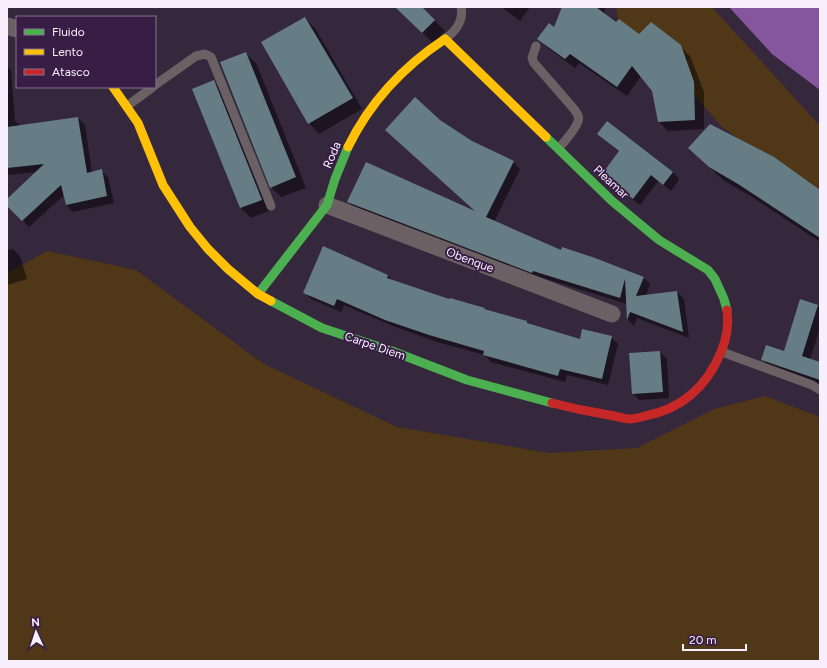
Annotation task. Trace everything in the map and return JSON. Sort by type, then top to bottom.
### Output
[{"type":"street","name":"Pleamar","points":[[445,39],[612,201],[659,240],[708,270],[720,288],[727,312],[728,326],[722,352]]},
{"type":"street","name":"Roda","points":[[258,294],[327,205],[334,180],[344,154],[356,130],[371,108],[387,88],[405,70],[424,53],[445,39]]},
{"type":"street","name":"Carpe Diem","points":[[114,88],[138,124],[163,185],[190,227],[208,249],[228,269],[258,294],[322,328],[392,351],[467,380],[580,410],[630,419],[657,414],[682,402],[695,392],[706,380],[722,352]]},
{"type":"street","name":"Obenque","points":[[327,205],[612,314]]},
{"type":"lane","points":[[445,39],[458,27],[461,19],[461,7]]},
{"type":"lane","points":[[536,46],[532,58],[534,63],[578,115],[579,120],[576,126],[559,148]]},
{"type":"lane","points":[[156,85],[196,56],[205,54],[211,57],[271,206]]},
{"type":"lane","points":[[127,106],[151,88]]},
{"type":"lane","points":[[722,352],[812,385],[820,390]]},
{"type":"shaded area","points":[[616,7],[712,7],[820,126],[820,196],[722,127],[694,95],[623,51]]},
{"type":"shaded area","points":[[729,7],[820,7],[820,90],[772,54]]},
{"type":"shaded area","points":[[47,251],[136,270],[264,364],[397,427],[549,453],[637,448],[714,409],[765,396],[820,417],[820,661],[7,661],[7,273]]},
{"type":"building","points":[[395,7],[422,7],[435,20],[422,33]]},
{"type":"building","points":[[562,7],[596,7],[616,22],[619,19],[639,34],[651,22],[681,45],[694,82],[695,120],[658,122],[652,91],[632,66],[617,87],[570,54],[565,59],[537,39],[549,23],[554,27]]},
{"type":"building","points":[[305,17],[353,98],[308,124],[261,42]]},
{"type":"building","points":[[246,52],[296,177],[270,188],[220,62]]},
{"type":"building","points":[[214,80],[262,200],[240,208],[192,89]]},
{"type":"building","points":[[415,97],[440,120],[472,141],[514,161],[486,217],[561,250],[562,247],[644,277],[636,296],[677,291],[683,332],[630,312],[627,320],[625,279],[620,298],[533,271],[532,273],[347,202],[366,162],[475,211],[385,130]]},
{"type":"building","points":[[78,117],[87,173],[102,169],[107,196],[66,205],[61,185],[22,221],[7,206],[7,199],[44,164],[7,168],[7,127]]},
{"type":"building","points":[[607,121],[673,172],[663,185],[651,175],[633,199],[612,184],[602,174],[619,151],[597,134]]},
{"type":"building","points":[[710,124],[774,157],[820,190],[820,238],[738,184],[709,167],[688,148]]},
{"type":"building","points":[[323,246],[388,275],[387,278],[449,299],[450,298],[485,308],[484,309],[527,321],[527,323],[580,339],[582,329],[612,336],[602,379],[560,369],[558,376],[483,355],[484,351],[385,320],[337,299],[334,306],[303,293]]},
{"type":"building","points":[[800,299],[818,305],[802,356],[820,362],[820,380],[761,360],[766,345],[784,351]]},
{"type":"building","points":[[660,351],[663,392],[632,394],[629,353]]},
{"type":"traffic: fast","points":[[546,137],[612,201],[659,240],[708,270],[715,279],[727,310]]},
{"type":"traffic: fast","points":[[258,294],[327,205],[335,179],[348,147]]},
{"type":"traffic: fast","points":[[271,301],[322,328],[392,351],[467,380],[552,403]]},
{"type":"traffic: slow","points":[[348,147],[367,115],[389,86],[416,61],[445,39],[546,137]]},
{"type":"traffic: slow","points":[[114,88],[138,123],[163,185],[190,227],[208,249],[228,269],[258,294],[271,301]]},
{"type":"traffic: jam","points":[[552,403],[625,419],[638,418],[671,408],[692,394],[701,385],[715,364],[726,337],[728,326],[727,310]]}]
